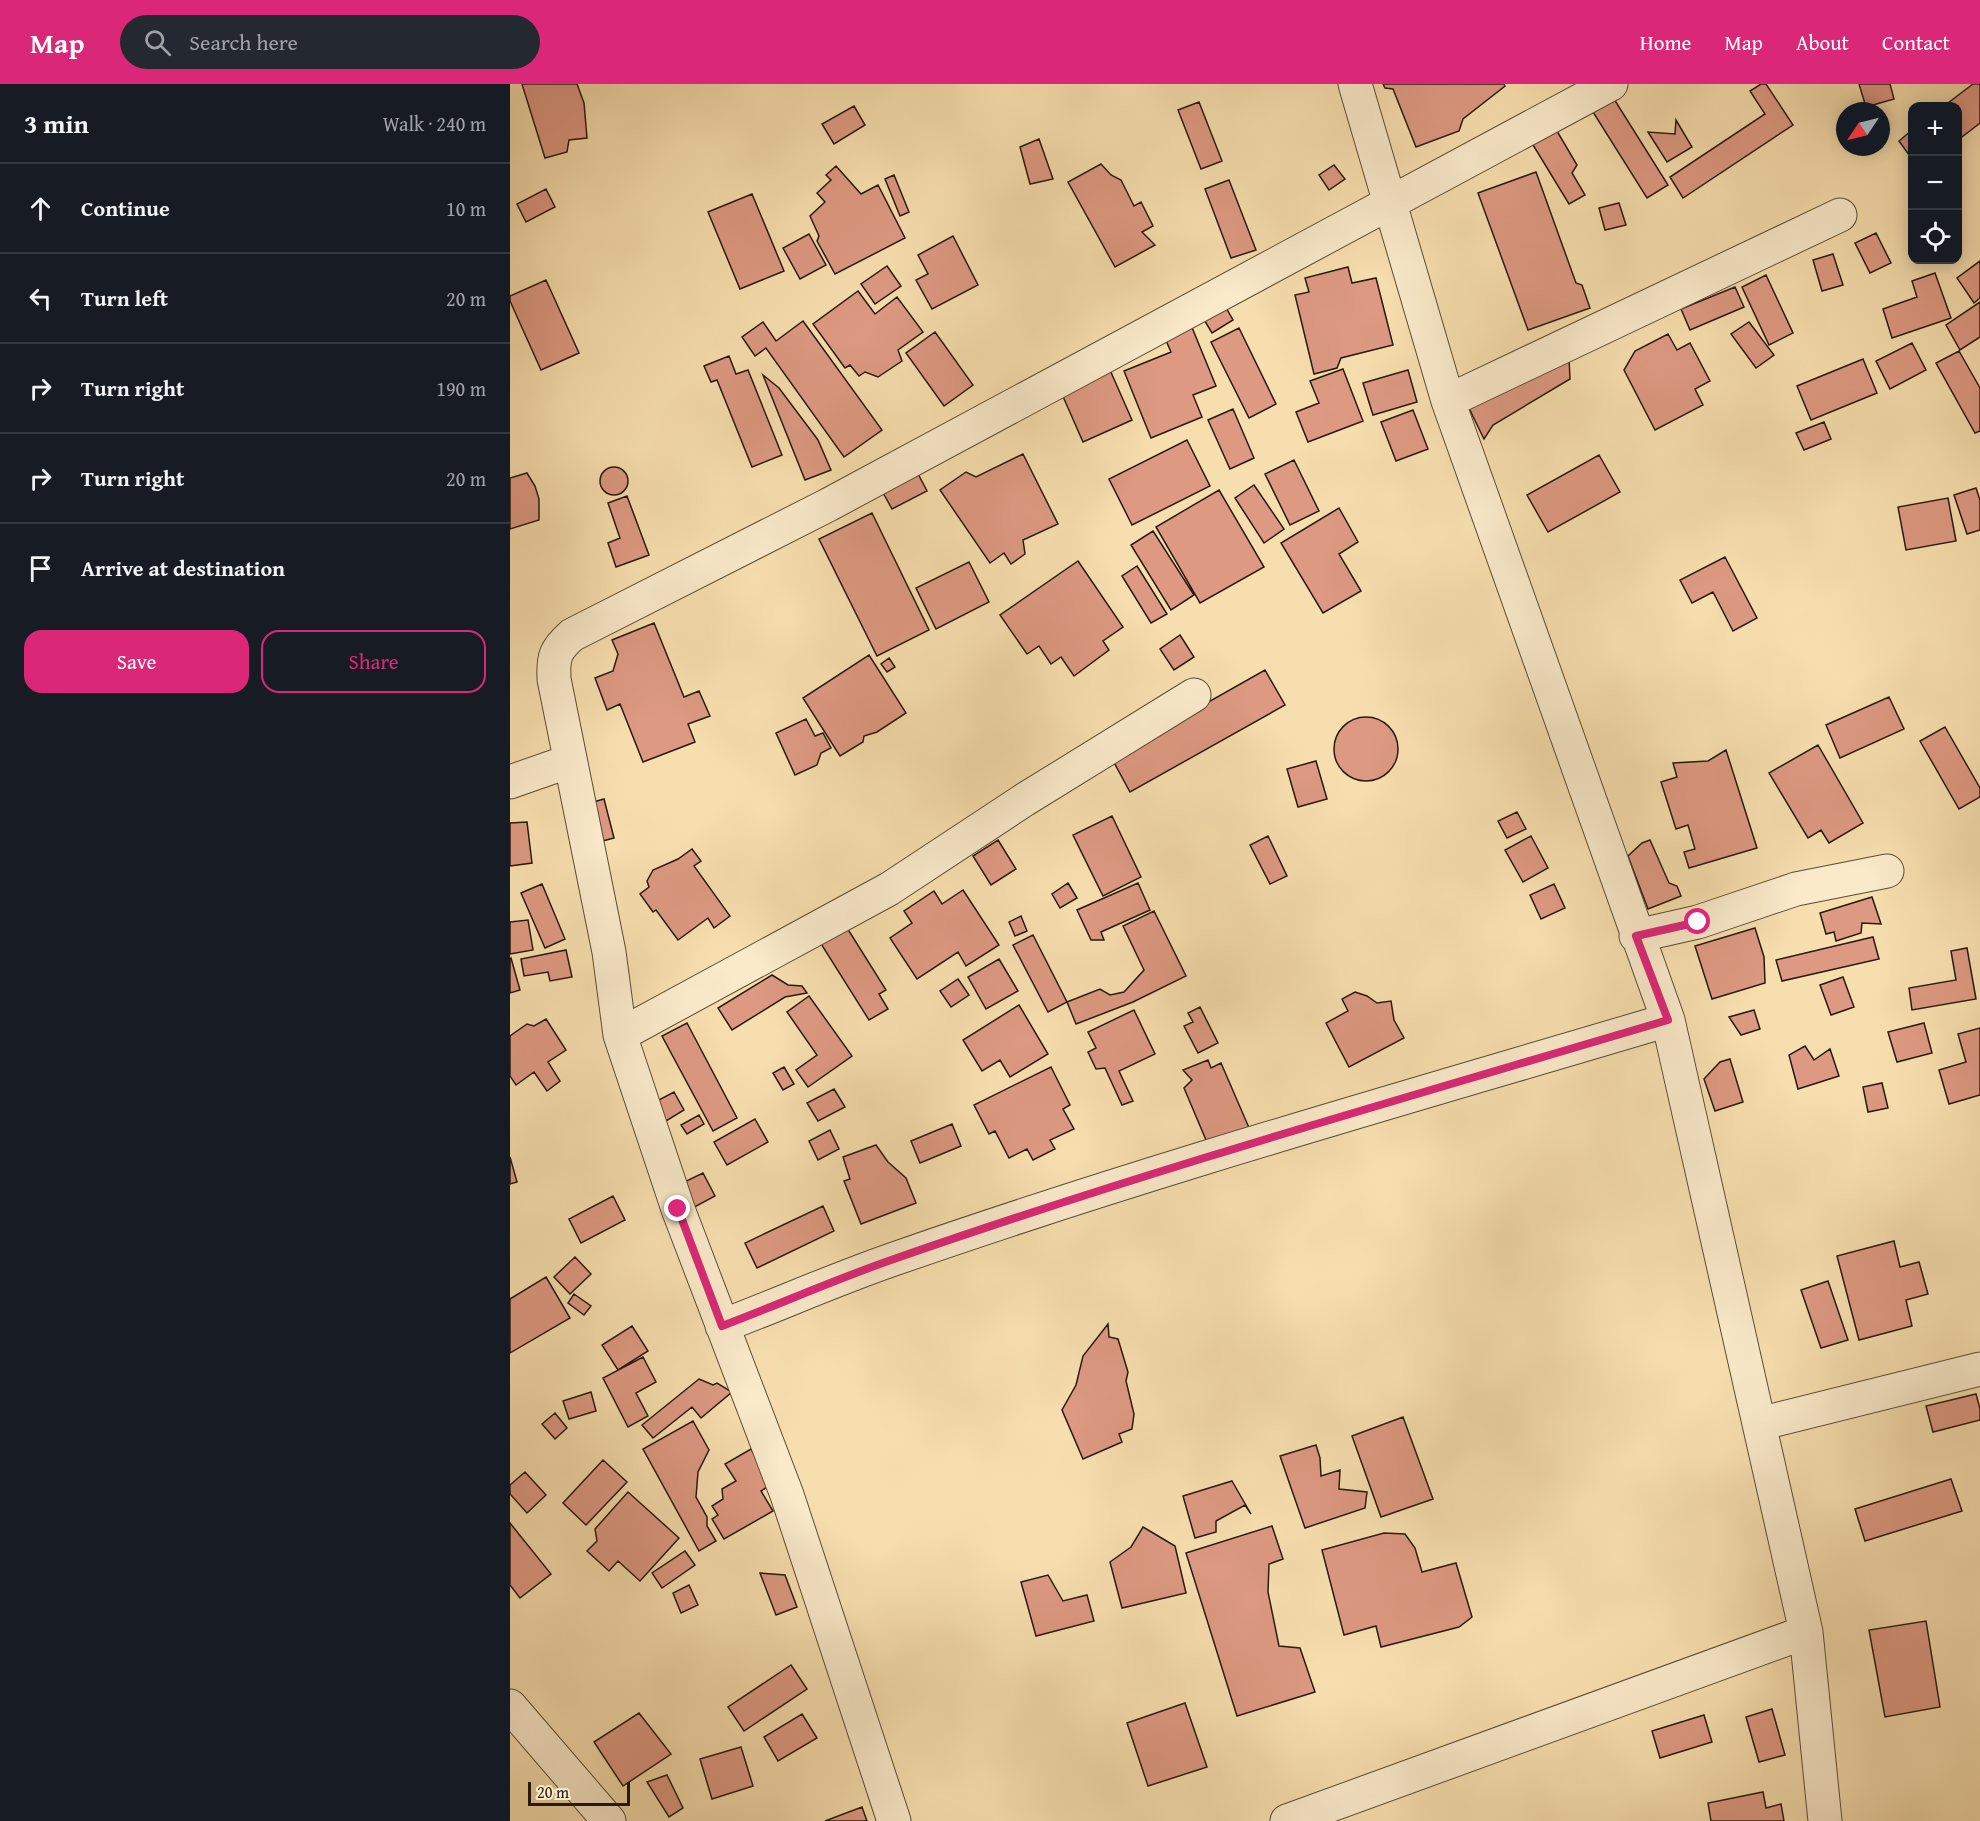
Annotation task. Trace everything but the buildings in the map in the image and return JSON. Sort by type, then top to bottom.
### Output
[{"type":"street","points":[[1355,84],[1448,400],[1636,936],[1668,1020],[1806,1632],[1825,1821]]},
{"type":"street","points":[[894,1821],[787,1495],[678,1209],[620,1035],[609,952],[554,679],[557,650],[572,635],[828,505],[1611,84]]},
{"type":"street","points":[[1448,400],[1840,215]]},
{"type":"street","points":[[620,1035],[889,889],[1024,800],[1194,695]]},
{"type":"street","points":[[510,782],[570,761]]},
{"type":"street","points":[[1636,936],[1698,922],[1796,890],[1887,871]]},
{"type":"street","points":[[722,1326],[891,1260],[1070,1200],[1312,1125],[1668,1020]]},
{"type":"street","points":[[1759,1424],[1980,1369]]},
{"type":"street","points":[[1287,1821],[1806,1632]]},
{"type":"street","points":[[510,1706],[609,1821]]},
{"type":"route","points":[[678,1209],[722,1326],[891,1260],[1070,1200],[1312,1125],[1668,1020],[1636,936],[1698,922]]}]
